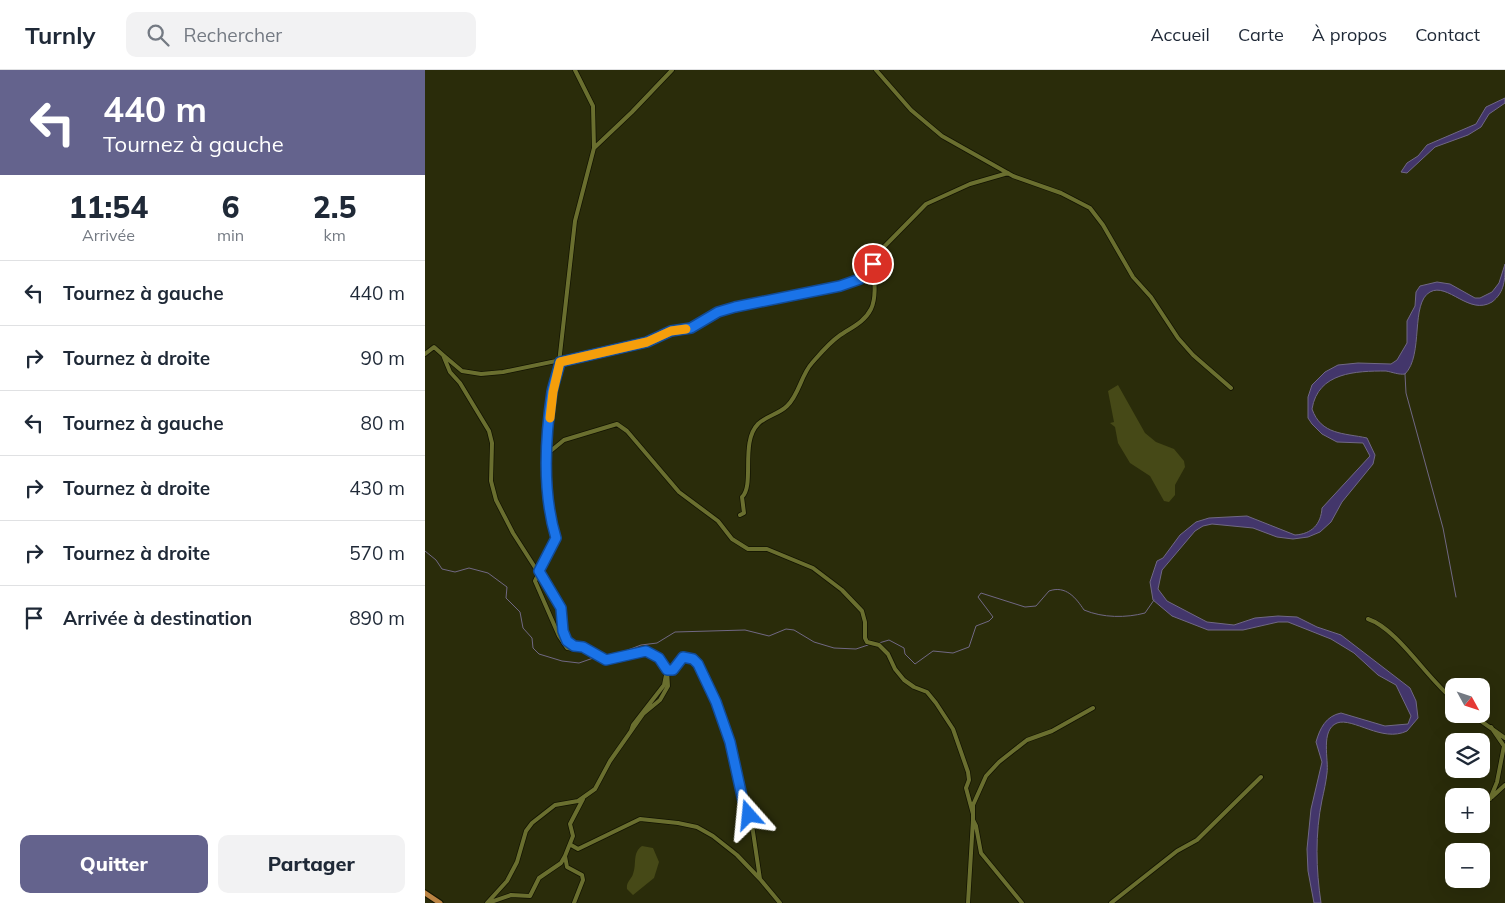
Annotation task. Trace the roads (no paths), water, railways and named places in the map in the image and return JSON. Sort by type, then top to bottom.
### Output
[{"type":"main road","points":[[425,893],[440,903]]},
{"type":"street","points":[[575,70],[593,106],[594,148],[575,221],[560,362],[553,392],[547,454],[547,503],[556,538],[535,581],[559,636],[567,648],[590,651]]},
{"type":"street","points":[[594,148],[633,112],[672,70]]},
{"type":"street","points":[[876,70],[911,110],[931,128],[1008,173],[1061,193],[1094,212],[1133,277],[1146,294],[1151,297],[1177,338],[1193,355],[1231,388]]},
{"type":"street","points":[[425,354],[434,347],[462,371],[481,374],[503,372],[560,362],[647,342],[671,331],[691,328],[711,315],[735,307],[840,286],[860,279],[873,264],[879,252],[926,204],[970,184],[1008,173]]},
{"type":"street","points":[[740,515],[744,510],[742,497],[745,494],[748,470],[747,454],[753,430],[762,421],[787,407],[810,365],[838,336],[855,327],[869,313],[872,307],[874,284],[873,264]]},
{"type":"street","points":[[443,354],[450,372],[460,383],[489,431],[492,443],[491,481],[496,500],[513,533],[561,608],[563,631],[567,641],[606,660],[646,651],[659,658],[667,670],[664,685],[633,725],[595,789],[583,799],[570,824],[573,836],[571,845],[561,863],[539,878],[530,896],[511,895],[500,901],[488,903]]},
{"type":"street","points":[[547,454],[564,440],[617,424],[627,431],[679,492],[718,521],[732,539],[748,549],[767,549],[813,568],[842,590],[862,611],[867,642],[879,645],[888,654],[895,669],[904,680],[913,687],[927,692],[953,729],[968,772],[969,780],[966,788],[973,814]]},
{"type":"street","points":[[1368,619],[1392,635],[1438,688],[1445,693]]},
{"type":"street","points":[[667,670],[673,670],[683,657],[693,659],[712,692],[730,742],[743,801],[752,824],[760,879]]},
{"type":"street","points":[[968,903],[973,805],[979,787],[999,762],[1027,740],[1051,731],[1093,708]]},
{"type":"street","points":[[1485,723],[1505,738]]},
{"type":"street","points":[[1491,727],[1504,746],[1497,782],[1490,799],[1505,786]]},
{"type":"street","points":[[1111,903],[1177,852],[1197,840],[1261,777]]},
{"type":"street","points":[[488,903],[507,881],[517,862],[526,831],[532,824],[555,806],[583,799]]},
{"type":"street","points":[[571,845],[577,848],[640,819],[678,823],[697,828],[713,836],[737,855],[780,903]]},
{"type":"street","points":[[973,820],[976,826],[981,853],[1022,903]]},
{"type":"street","points":[[565,856],[567,867],[582,875],[583,880],[574,903]]},
{"type":"waterway","points":[[1405,374],[1406,393],[1443,528],[1456,597]]},
{"type":"waterway","points":[[425,551],[436,560],[442,569],[455,572],[469,568],[488,573],[507,587],[506,598],[520,612],[523,628],[532,638],[533,648],[539,654],[562,661],[579,663],[602,655],[612,656],[641,645],[657,643],[675,632],[745,630],[769,636],[786,629],[794,630],[814,642],[834,648],[856,649],[868,645]]},
{"type":"waterway","points":[[879,643],[889,640],[904,648],[905,654],[915,664],[933,651],[953,653],[969,647],[976,626],[989,621],[993,617],[978,597],[981,593],[1025,607],[1036,606],[1049,591],[1061,590],[1074,597],[1084,610],[1099,615],[1114,616],[1130,616],[1145,613],[1154,600]]}]
